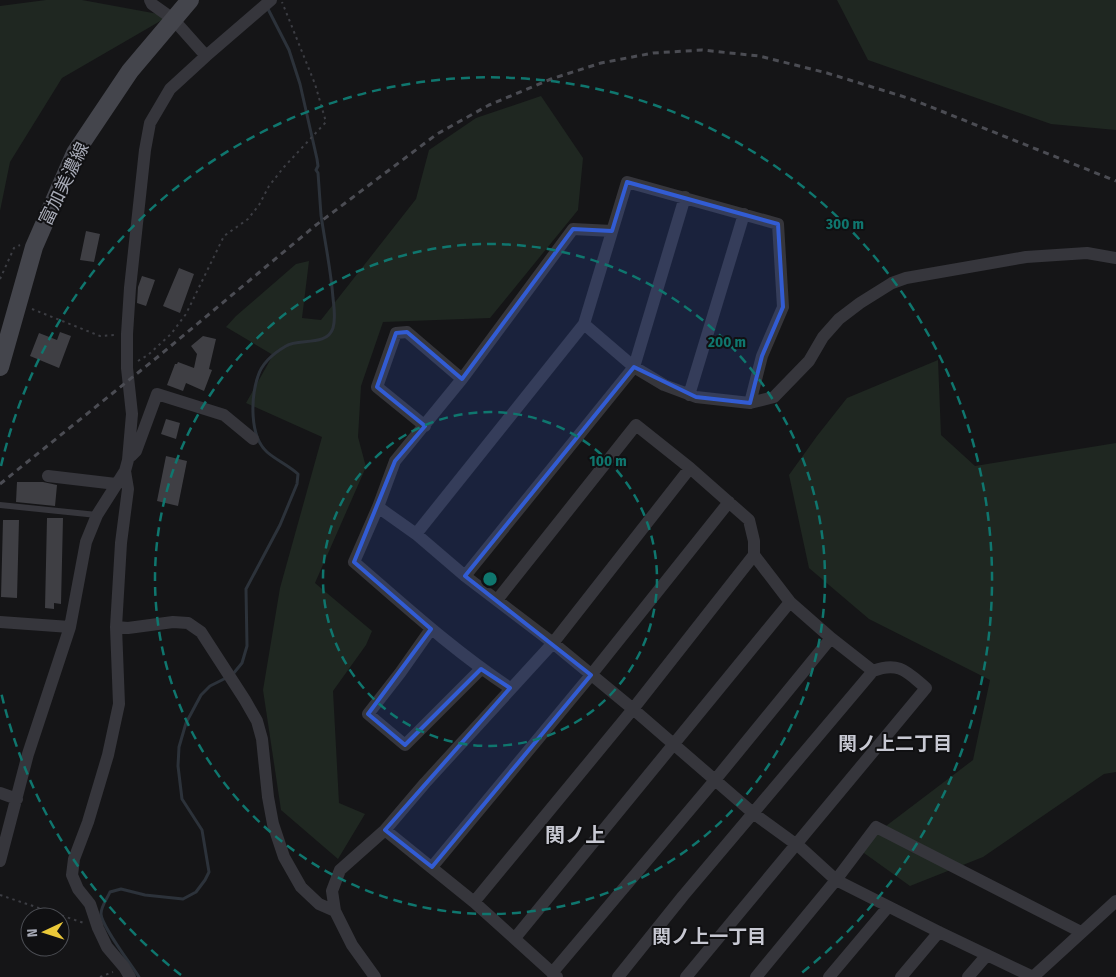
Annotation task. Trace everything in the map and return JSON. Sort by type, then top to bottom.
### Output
[{"type":"main road","name":"富加美濃線","points":[[0,367],[34,247],[75,153],[130,71],[190,0]]},
{"type":"street","points":[[150,0],[152,4],[173,19],[206,56]]},
{"type":"street","points":[[130,977],[107,947],[90,904],[78,889],[72,875],[74,859],[88,822],[108,755],[118,704],[116,627],[121,542],[128,489],[126,465],[132,414],[127,368],[127,334],[145,150],[150,123],[170,89],[271,0]]},
{"type":"street","points":[[416,534],[584,324],[626,182],[778,224],[783,307],[762,356],[750,403]]},
{"type":"street","points":[[465,576],[634,367],[685,197]]},
{"type":"street","points":[[689,394],[744,214]]},
{"type":"street","points":[[510,688],[481,669],[431,629],[354,562],[378,507],[394,461],[425,426],[462,379],[573,229],[612,231]]},
{"type":"street","points":[[584,324],[634,367],[664,385],[696,397],[750,403],[774,397],[809,361],[823,337],[839,319],[892,283],[906,278],[1026,257],[1087,253],[1116,258]]},
{"type":"street","points":[[425,426],[376,387],[396,333],[406,332],[462,379]]},
{"type":"street","points":[[0,861],[28,754],[70,627],[86,542],[97,515],[136,451],[158,394],[224,415],[252,439]]},
{"type":"street","points":[[497,600],[636,425],[690,468],[750,520],[754,541],[754,555],[790,602],[873,671]]},
{"type":"street","points":[[375,977],[352,945],[335,911],[332,891],[340,870],[385,830],[424,783],[553,643],[690,468]]},
{"type":"street","points":[[48,476],[116,484]]},
{"type":"street","points":[[432,867],[591,675],[729,502]]},
{"type":"street","points":[[378,507],[416,534],[465,576],[553,643],[633,709],[753,813],[796,844],[836,880],[1033,977],[1116,901]]},
{"type":"street","points":[[474,902],[633,709],[754,555]]},
{"type":"street","points":[[515,938],[790,602]]},
{"type":"street","points":[[0,622],[70,627]]},
{"type":"street","points":[[116,627],[128,628],[173,622],[188,623],[201,632],[257,721],[262,739],[273,824],[284,857],[301,887],[319,904],[335,911]]},
{"type":"street","points":[[431,629],[368,714],[405,745],[481,669]]},
{"type":"street","points":[[385,830],[474,902],[554,975],[831,638]]},
{"type":"street","points":[[618,977],[683,896],[873,671],[886,666],[902,668],[926,688],[686,977]]},
{"type":"street","points":[[0,793],[16,799]]},
{"type":"street","points":[[756,977],[836,880],[876,827],[1081,932]]},
{"type":"street","points":[[829,977],[888,907]]},
{"type":"street","points":[[901,977],[939,932]]},
{"type":"street","points":[[968,977],[987,955]]},
{"type":"lane","points":[[0,505],[97,515]]},
{"type":"path","points":[[127,368],[148,355],[171,334],[186,314],[224,236],[248,219],[284,166],[326,122],[315,84],[282,0]]},
{"type":"path","points":[[0,278],[14,248],[22,244],[34,247]]},
{"type":"path","points":[[17,302],[100,336],[127,334]]},
{"type":"path","points":[[0,895],[98,928]]},
{"type":"highlighted area","points":[[627,182],[778,224],[783,307],[762,356],[750,403],[696,397],[634,367],[465,576],[591,675],[432,867],[385,830],[510,688],[481,669],[405,745],[368,714],[431,629],[354,562],[395,461],[425,426],[377,387],[396,333],[407,332],[462,379],[573,229],[612,231]]},
{"type":"shaded area","points":[[46,0],[82,0],[169,16],[62,78],[10,162],[0,211],[0,6]]},
{"type":"shaded area","points":[[837,0],[1116,0],[1116,130],[1051,124],[868,60]]},
{"type":"shaded area","points":[[541,96],[583,158],[578,210],[490,318],[383,322],[361,386],[358,437],[366,467],[315,583],[372,631],[366,645],[333,691],[339,803],[365,814],[338,859],[281,810],[263,690],[280,588],[322,437],[246,403],[273,355],[226,327],[296,264],[309,261],[302,318],[321,320],[416,199],[429,150],[476,118]]},
{"type":"shaded area","points":[[938,360],[941,435],[975,466],[1116,443],[1116,772],[1104,774],[983,857],[910,886],[857,848],[973,760],[990,680],[869,619],[809,568],[789,475],[847,398]]},
{"type":"building","points":[[86,231],[100,234],[94,262],[80,260]]},
{"type":"building","points":[[179,268],[194,274],[180,313],[163,306]]},
{"type":"building","points":[[142,276],[155,280],[146,306],[137,303],[138,287]]},
{"type":"building","points":[[60,332],[71,336],[59,368],[30,356],[39,333],[57,340]]},
{"type":"building","points":[[203,336],[216,339],[209,369],[212,370],[204,391],[186,383],[183,391],[167,385],[175,364],[178,362],[194,368],[197,354],[191,346]]},
{"type":"building","points":[[166,419],[180,423],[176,439],[161,434]]},
{"type":"building","points":[[166,456],[187,461],[178,506],[157,501]]},
{"type":"building","points":[[17,482],[43,482],[57,485],[55,506],[16,502]]},
{"type":"building","points":[[47,518],[63,518],[61,604],[54,603],[54,609],[45,608]]},
{"type":"building","points":[[3,520],[19,520],[17,598],[1,597]]},
{"type":"waterway","points":[[233,674],[242,663],[247,646],[246,589],[280,525],[297,484],[298,474],[267,452],[257,436],[254,426],[253,405],[258,376],[265,363],[286,346],[325,338],[330,334],[334,320],[331,277],[321,215],[318,173],[316,170],[318,166],[317,159],[300,84],[289,50],[267,7]]},
{"type":"waterway","points":[[139,977],[106,928],[101,914],[102,908],[110,892],[121,889],[145,895],[183,899],[196,892],[205,880],[209,872],[202,830],[182,799],[178,766],[179,747],[186,723],[201,695],[210,686],[228,677]]},
{"type":"railway","points":[[0,484],[160,355],[316,225],[437,134],[489,105],[551,79],[601,63],[653,53],[702,50],[759,56],[827,73],[911,99],[1116,181]]},
{"type":"district","name":"関ノ上二丁目","points":[[895,743]]},
{"type":"district","name":"関ノ上","points":[[575,835]]},
{"type":"district","name":"関ノ上一丁目","points":[[709,936]]}]
